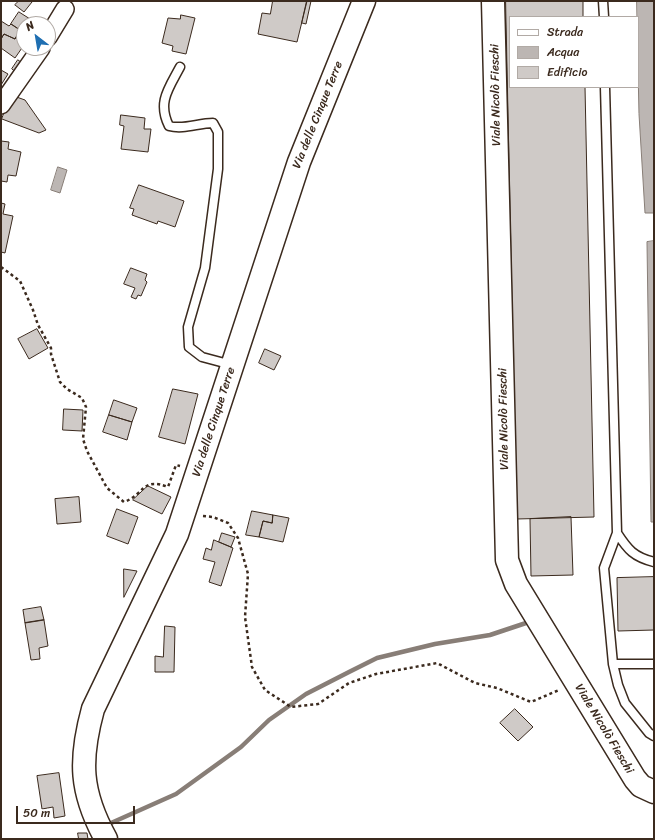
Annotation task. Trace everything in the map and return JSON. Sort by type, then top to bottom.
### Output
[{"type":"main road","name":"Via delle Cinque Terre","points":[[106,839],[92,809],[86,788],[83,761],[93,709],[177,534],[299,162],[364,1]]},
{"type":"main road","name":"Viale Nicolò Fieschi","points":[[493,1],[507,560],[516,584],[635,779],[642,786],[654,792]]},
{"type":"street","points":[[56,24],[65,9]]},
{"type":"street","points":[[1,105],[35,56]]},
{"type":"lane","points":[[603,1],[604,16]]},
{"type":"lane","points":[[180,67],[164,99],[164,116],[169,126],[180,129],[200,123],[213,123],[218,132],[218,169],[205,268],[188,326],[189,347],[202,357],[233,365]]},
{"type":"lane","points":[[605,88],[617,533],[604,568],[613,664],[618,685],[625,703],[649,733],[654,736]]},
{"type":"lane","points":[[617,533],[627,548],[639,558],[654,562]]},
{"type":"lane","points":[[613,664],[654,664]]},
{"type":"path","points":[[1,268],[20,281],[38,325],[51,348],[51,354],[60,382],[67,389],[82,398],[86,407],[83,439],[87,451],[107,488],[124,502],[131,499],[148,484],[156,483],[168,487],[176,465],[181,466]]},
{"type":"path","points":[[213,517],[228,523],[238,538],[248,574],[245,617],[252,667],[265,690],[291,707],[318,704],[348,683],[376,674],[437,663],[475,683],[497,688],[531,702],[576,682]]},
{"type":"water","points":[[637,1],[654,1],[654,213],[645,213],[639,114],[639,16],[637,16]]},
{"type":"water","points":[[58,167],[67,170],[60,193],[51,190]]},
{"type":"water","points":[[654,241],[654,522],[651,522],[647,242]]},
{"type":"building","points":[[19,1],[32,2],[24,12],[15,5]]},
{"type":"building","points":[[273,1],[307,1],[297,42],[258,34],[262,13],[270,14]]},
{"type":"building","points":[[307,1],[311,1],[306,24],[302,23]]},
{"type":"building","points":[[506,1],[583,1],[583,16],[509,16],[509,88],[585,88],[594,517],[517,519]]},
{"type":"building","points":[[19,12],[25,16],[16,16]]},
{"type":"building","points":[[181,15],[195,18],[186,54],[172,51],[173,46],[162,43],[168,18],[180,19]]},
{"type":"building","points":[[16,16],[16,27],[11,24]]},
{"type":"building","points":[[1,21],[9,26],[11,24],[16,27],[15,39],[4,34],[1,39]]},
{"type":"building","points":[[4,34],[15,39],[16,37],[16,56],[15,58],[1,48],[1,39]]},
{"type":"building","points":[[18,60],[25,65],[18,74],[12,69]]},
{"type":"building","points":[[1,70],[8,74],[1,85]]},
{"type":"building","points":[[11,95],[25,100],[46,130],[39,133],[2,119]]},
{"type":"building","points":[[121,115],[145,118],[144,129],[151,129],[148,152],[121,149],[124,126],[120,125]]},
{"type":"building","points":[[1,141],[9,142],[8,149],[21,152],[16,176],[8,175],[7,182],[1,181]]},
{"type":"building","points":[[139,185],[184,201],[175,227],[158,221],[157,224],[132,215],[134,209],[130,208]]},
{"type":"building","points":[[1,203],[5,204],[3,214],[13,216],[5,253],[1,252]]},
{"type":"building","points":[[131,268],[147,274],[145,280],[147,282],[141,296],[138,295],[136,299],[131,297],[135,288],[124,284]]},
{"type":"building","points":[[37,329],[48,348],[29,359],[18,339]]},
{"type":"building","points":[[265,349],[281,356],[274,370],[259,363]]},
{"type":"building","points":[[173,389],[198,394],[185,444],[159,437]]},
{"type":"building","points":[[114,400],[137,408],[132,422],[109,415]]},
{"type":"building","points":[[64,409],[83,410],[82,431],[63,430]]},
{"type":"building","points":[[109,415],[132,422],[127,440],[103,432]]},
{"type":"building","points":[[148,486],[171,497],[162,514],[133,500]]},
{"type":"building","points":[[79,497],[81,522],[57,524],[55,499]]},
{"type":"building","points":[[117,509],[138,517],[128,544],[107,536]]},
{"type":"building","points":[[252,511],[273,515],[272,523],[263,521],[259,537],[246,535]]},
{"type":"building","points":[[273,515],[289,518],[283,542],[259,537],[263,521],[272,523]]},
{"type":"building","points":[[571,517],[573,575],[531,576],[530,519]]},
{"type":"building","points":[[222,533],[235,537],[231,547],[219,542]]},
{"type":"building","points":[[214,540],[233,548],[221,586],[209,582],[215,562],[203,559],[206,548],[211,550]]},
{"type":"building","points":[[124,569],[137,571],[124,597]]},
{"type":"building","points":[[654,577],[654,630],[618,631],[617,578]]},
{"type":"building","points":[[41,607],[44,620],[25,623],[23,610]]},
{"type":"building","points":[[44,620],[48,646],[39,648],[40,659],[31,660],[25,623]]},
{"type":"building","points":[[165,626],[175,627],[174,672],[155,672],[155,656],[163,657]]},
{"type":"building","points":[[515,709],[533,727],[518,741],[500,723]]},
{"type":"building","points":[[59,773],[65,816],[54,818],[53,807],[42,809],[37,776]]},
{"type":"building","points":[[78,833],[87,833],[88,839],[79,839]]},
{"type":"waterway","points":[[111,823],[176,794],[241,747],[269,720],[306,694],[377,658],[435,644],[490,635],[526,623]]}]
